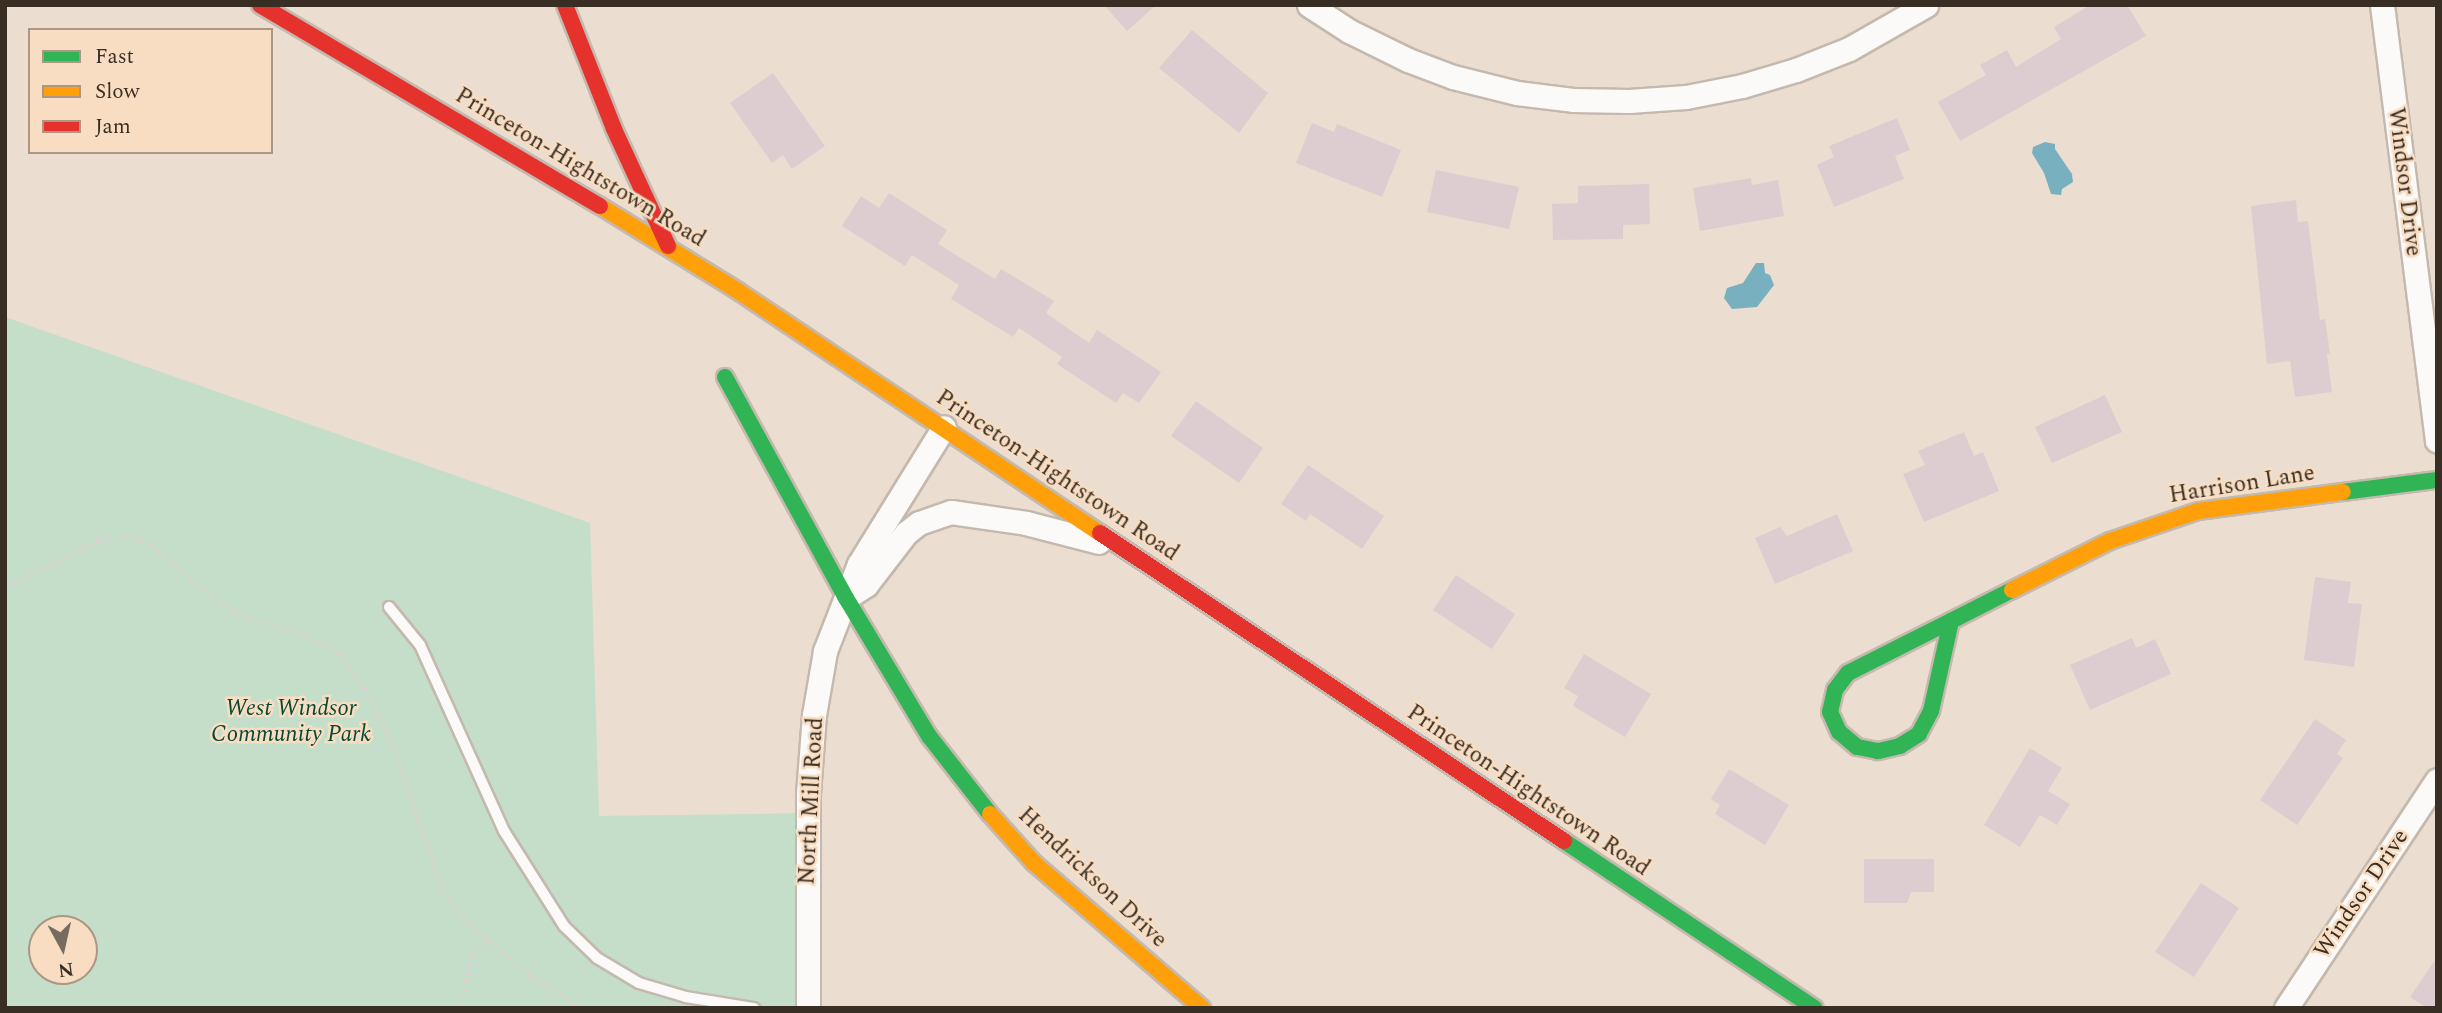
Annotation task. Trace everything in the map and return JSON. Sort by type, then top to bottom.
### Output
[{"type":"main road","name":"Princeton-Hightstown Road","points":[[260,5],[668,246],[1814,1008]]},
{"type":"main road","points":[[565,5],[614,128],[668,246]]},
{"type":"main road","points":[[725,377],[846,598]]},
{"type":"main road","name":"Harrison Lane","points":[[1951,621],[1931,711],[1919,734],[1900,746],[1878,751],[1857,747],[1839,732],[1830,712],[1835,690],[1848,673],[1951,621],[2110,541],[2147,526],[2198,511],[2437,480]]},
{"type":"main road","name":"Hendrickson Drive","points":[[846,598],[929,736],[979,802],[1034,863],[1202,1008]]},
{"type":"street","points":[[1309,5],[1349,32],[1408,60],[1453,77],[1517,93],[1573,100],[1629,101],[1686,97],[1742,86],[1796,70],[1849,49],[1926,5]]},
{"type":"street","name":"Windsor Drive","points":[[2382,5],[2437,441]]},
{"type":"street","name":"North Mill Road","points":[[808,1008],[808,794],[814,715],[825,651],[859,564],[944,427]]},
{"type":"street","name":"North Mill Road","points":[[846,598],[866,585],[906,533],[919,523],[951,512],[1026,523],[1120,547]]},
{"type":"street","name":"Windsor Drive","points":[[2286,1008],[2437,780]]},
{"type":"lane","points":[[389,607],[420,646],[504,831],[564,926],[597,958],[639,983],[686,997],[754,1008]]},
{"type":"path","points":[[5,588],[98,540],[123,536],[150,543],[215,600],[248,618],[307,635],[340,653],[368,693],[397,752],[442,889],[485,938],[530,976],[582,1008]]},
{"type":"path","points":[[460,1008],[473,954],[485,938]]},
{"type":"green space","name":"West Windsor Community Park","points":[[5,317],[590,523],[599,816],[809,813],[805,1008],[5,1008]]},
{"type":"water","points":[[2045,142],[2055,144],[2055,149],[2072,174],[2073,182],[2062,189],[2061,195],[2051,194],[2044,173],[2032,153],[2033,147]]},
{"type":"water","points":[[1756,263],[1764,263],[1765,273],[1770,275],[1774,285],[1757,307],[1732,309],[1724,298],[1727,288],[1743,283]]},
{"type":"building","points":[[1104,5],[1156,5],[1127,31]]},
{"type":"building","points":[[2090,5],[2127,5],[2146,36],[1960,141],[1938,102],[1986,75],[1980,65],[2007,50],[2016,67],[2061,39],[2054,27]]},
{"type":"building","points":[[1192,30],[1268,93],[1239,133],[1159,68]]},
{"type":"building","points":[[773,73],[825,146],[792,169],[783,155],[772,163],[730,103]]},
{"type":"building","points":[[1897,118],[1910,150],[1895,156],[1904,179],[1834,207],[1817,165],[1834,157],[1829,146]]},
{"type":"building","points":[[1312,123],[1334,132],[1337,124],[1401,150],[1382,197],[1296,163]]},
{"type":"building","points":[[1436,170],[1519,187],[1509,229],[1427,212]]},
{"type":"building","points":[[1751,178],[1752,185],[1778,180],[1784,216],[1700,231],[1693,188]]},
{"type":"building","points":[[1649,184],[1650,224],[1623,225],[1623,239],[1553,240],[1552,204],[1578,203],[1578,186]]},
{"type":"building","points":[[889,193],[947,230],[938,244],[995,279],[1001,269],[1054,301],[1046,313],[1089,343],[1097,330],[1161,372],[1139,403],[1123,393],[1116,403],[1057,364],[1062,357],[1019,328],[1013,337],[951,299],[959,285],[912,255],[905,266],[842,226],[861,196],[879,208]]},
{"type":"building","points":[[2296,200],[2298,222],[2308,221],[2320,320],[2325,319],[2330,354],[2327,354],[2332,392],[2295,397],[2290,361],[2267,364],[2251,206]]},
{"type":"building","points":[[2105,395],[2122,432],[2052,463],[2035,427]]},
{"type":"building","points":[[1196,401],[1263,448],[1239,483],[1171,436]]},
{"type":"building","points":[[1964,432],[1974,456],[1983,452],[1999,491],[1924,522],[1903,474],[1925,465],[1918,451]]},
{"type":"building","points":[[1308,465],[1384,516],[1362,549],[1310,514],[1306,521],[1281,504]]},
{"type":"building","points":[[1837,514],[1853,551],[1775,584],[1755,538],[1780,527],[1787,536]]},
{"type":"building","points":[[1456,575],[1515,614],[1492,649],[1433,610]]},
{"type":"building","points":[[2315,577],[2351,582],[2348,603],[2362,604],[2354,667],[2304,660]]},
{"type":"building","points":[[2132,638],[2136,648],[2155,639],[2171,674],[2090,710],[2070,665]]},
{"type":"building","points":[[1584,654],[1651,694],[1625,737],[1573,706],[1578,696],[1564,688]]},
{"type":"building","points":[[2315,719],[2346,740],[2337,754],[2343,758],[2297,825],[2260,800]]},
{"type":"building","points":[[2030,748],[2062,768],[2048,791],[2070,804],[2057,825],[2040,815],[2020,847],[1984,825]]},
{"type":"building","points":[[1729,769],[1789,805],[1765,845],[1715,814],[1720,805],[1711,799]]},
{"type":"building","points":[[1864,859],[1934,859],[1934,892],[1911,892],[1907,903],[1864,903]]},
{"type":"building","points":[[2201,883],[2239,908],[2194,977],[2155,952]]},
{"type":"building","points":[[2437,957],[2437,1008],[2427,1008],[2410,997]]},
{"type":"traffic: fast","points":[[725,377],[846,598],[929,736],[990,814]]},
{"type":"traffic: fast","points":[[2343,492],[2437,480]]},
{"type":"traffic: fast","points":[[1951,621],[1931,711],[1919,734],[1900,746],[1878,751],[1857,747],[1839,732],[1830,712],[1835,690],[1848,673],[2012,590]]},
{"type":"traffic: fast","points":[[1564,841],[1814,1008]]},
{"type":"traffic: slow","points":[[600,206],[738,291],[1100,533]]},
{"type":"traffic: slow","points":[[2012,590],[2110,541],[2198,511],[2343,492]]},
{"type":"traffic: slow","points":[[990,814],[1034,863],[1202,1008]]},
{"type":"traffic: jam","points":[[260,5],[600,206]]},
{"type":"traffic: jam","points":[[565,5],[614,129],[668,246]]},
{"type":"traffic: jam","points":[[1100,533],[1564,841]]}]
